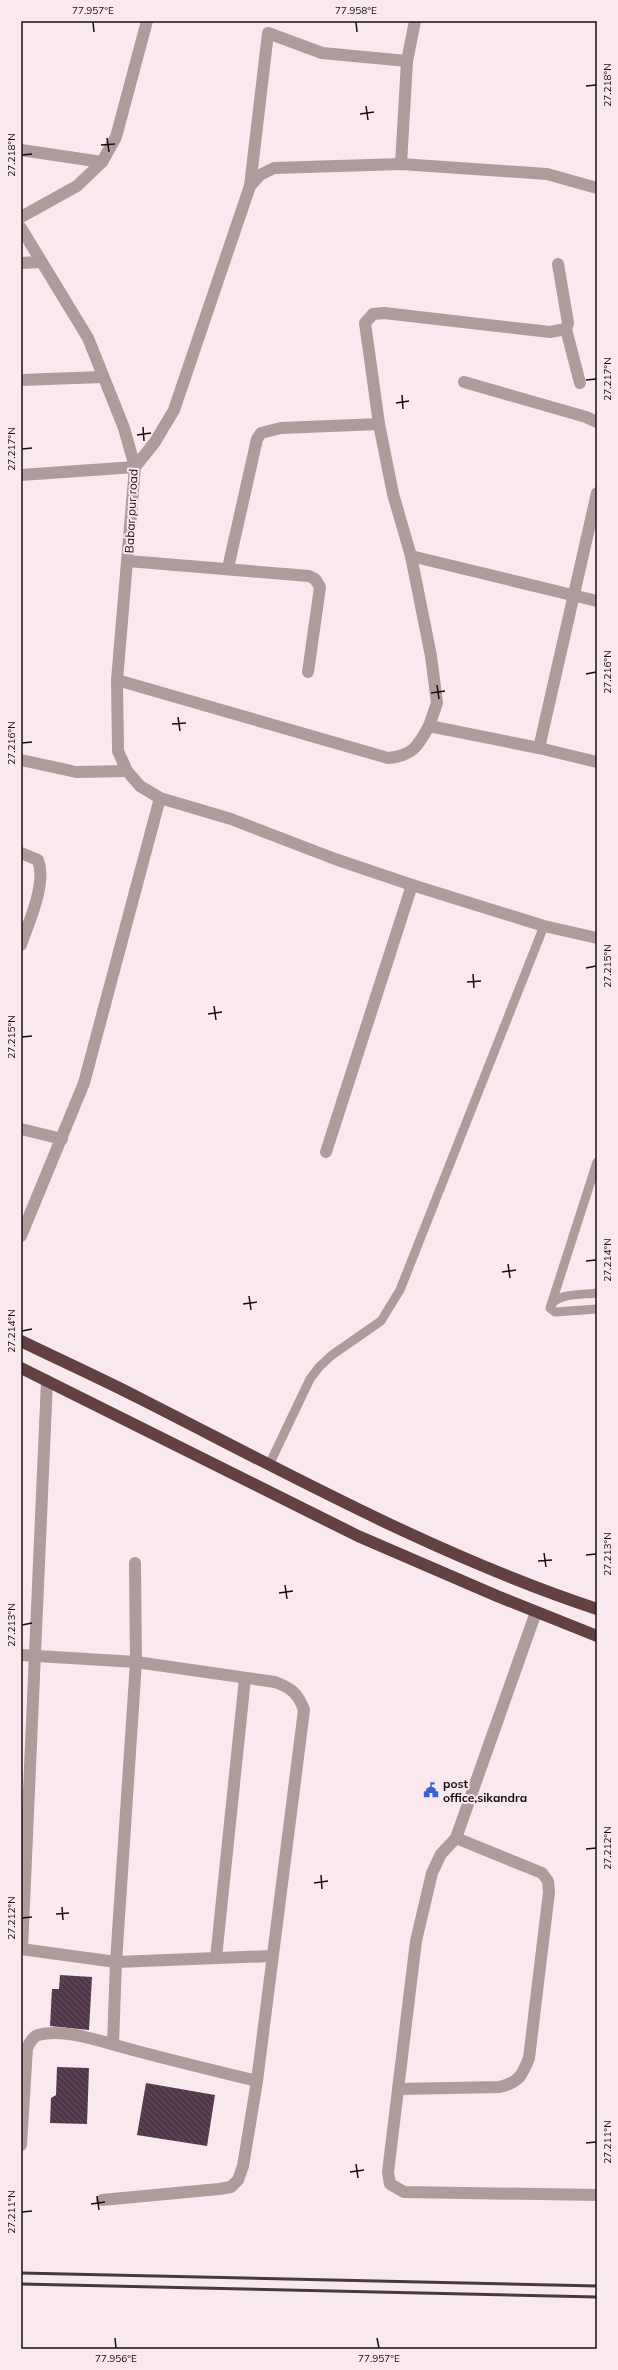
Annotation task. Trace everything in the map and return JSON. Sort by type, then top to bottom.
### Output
[{"type":"highway","points":[[21,1341],[137,1397],[398,1530],[514,1579],[597,1609]]},
{"type":"highway","points":[[21,1368],[358,1536],[536,1612],[597,1636]]},
{"type":"street","points":[[21,217],[77,186],[102,162],[116,137],[147,21]]},
{"type":"street","points":[[401,164],[407,61],[415,21]]},
{"type":"street","points":[[21,475],[135,467],[155,442],[174,410],[250,186],[268,33],[322,53],[407,61]]},
{"type":"street","points":[[21,150],[102,162]]},
{"type":"street","points":[[250,186],[260,175],[274,168],[401,164],[547,174],[597,188]]},
{"type":"street","name":"Babar pur road","points":[[21,228],[40,262],[88,338],[102,377],[124,428],[135,467],[117,680],[118,751],[128,771],[140,786],[160,798],[231,819],[335,859],[412,885],[544,926],[597,938]]},
{"type":"street","points":[[21,263],[40,262]]},
{"type":"street","points":[[558,264],[568,323],[566,329],[580,383]]},
{"type":"street","points":[[117,680],[388,758],[401,757],[410,752],[419,744],[429,726],[437,703],[410,556],[393,494],[379,424],[365,323],[373,314],[403,314],[550,332],[566,329]]},
{"type":"street","points":[[21,380],[102,377]]},
{"type":"street","points":[[464,382],[586,416],[597,422]]},
{"type":"street","points":[[228,568],[257,439],[262,433],[281,428],[379,424]]},
{"type":"street","points":[[539,748],[573,596],[593,527],[597,493]]},
{"type":"street","points":[[410,556],[597,601]]},
{"type":"street","points":[[128,561],[228,568],[309,576],[318,582],[320,587],[308,672]]},
{"type":"street","points":[[429,726],[539,748],[597,762]]},
{"type":"street","points":[[21,760],[76,772],[128,771]]},
{"type":"street","points":[[21,1236],[62,1140],[84,1083],[160,798]]},
{"type":"street","points":[[21,853],[38,860],[42,870],[40,884],[21,945]]},
{"type":"street","points":[[326,1152],[412,885]]},
{"type":"street","points":[[21,1129],[62,1140]]},
{"type":"street","points":[[47,1381],[21,1949],[116,1962],[272,1956]]},
{"type":"street","points":[[114,2044],[116,1962],[136,1662],[135,1563]]},
{"type":"street","points":[[536,1612],[456,1838],[441,1854],[432,1873],[416,1941],[388,2172],[390,2184],[396,2189],[404,2192],[597,2195]]},
{"type":"street","points":[[21,1655],[136,1662],[275,1682],[289,1688],[298,1695],[304,1710],[257,2082],[243,2166],[238,2180],[231,2187],[102,2200]]},
{"type":"street","points":[[216,1958],[245,1678]]},
{"type":"street","points":[[398,2089],[500,2087],[512,2084],[522,2075],[529,2058],[549,1892],[548,1881],[542,1873],[536,1870],[456,1838]]},
{"type":"street","points":[[21,2145],[27,2048],[30,2040],[36,2035],[44,2034],[96,2038],[257,2082]]},
{"type":"lane","points":[[269,1465],[310,1379],[319,1367],[380,1321],[400,1290],[544,926]]},
{"type":"lane","points":[[597,1162],[551,1304],[551,1310],[555,1312],[597,1309]]},
{"type":"lane","points":[[551,1304],[562,1297],[597,1293]]},
{"type":"building","points":[[60,1975],[92,1977],[89,2030],[50,2026],[52,1989],[59,1989]]},
{"type":"building","points":[[57,2067],[89,2068],[87,2124],[50,2123],[51,2098],[56,2095]]},
{"type":"building","points":[[146,2083],[215,2095],[207,2146],[137,2135]]},
{"type":"railway","points":[[21,2273],[597,2286]]},
{"type":"railway","points":[[21,2284],[597,2297]]},
{"type":"place","name":"post office,sikandra","points":[[431,1790]]}]
